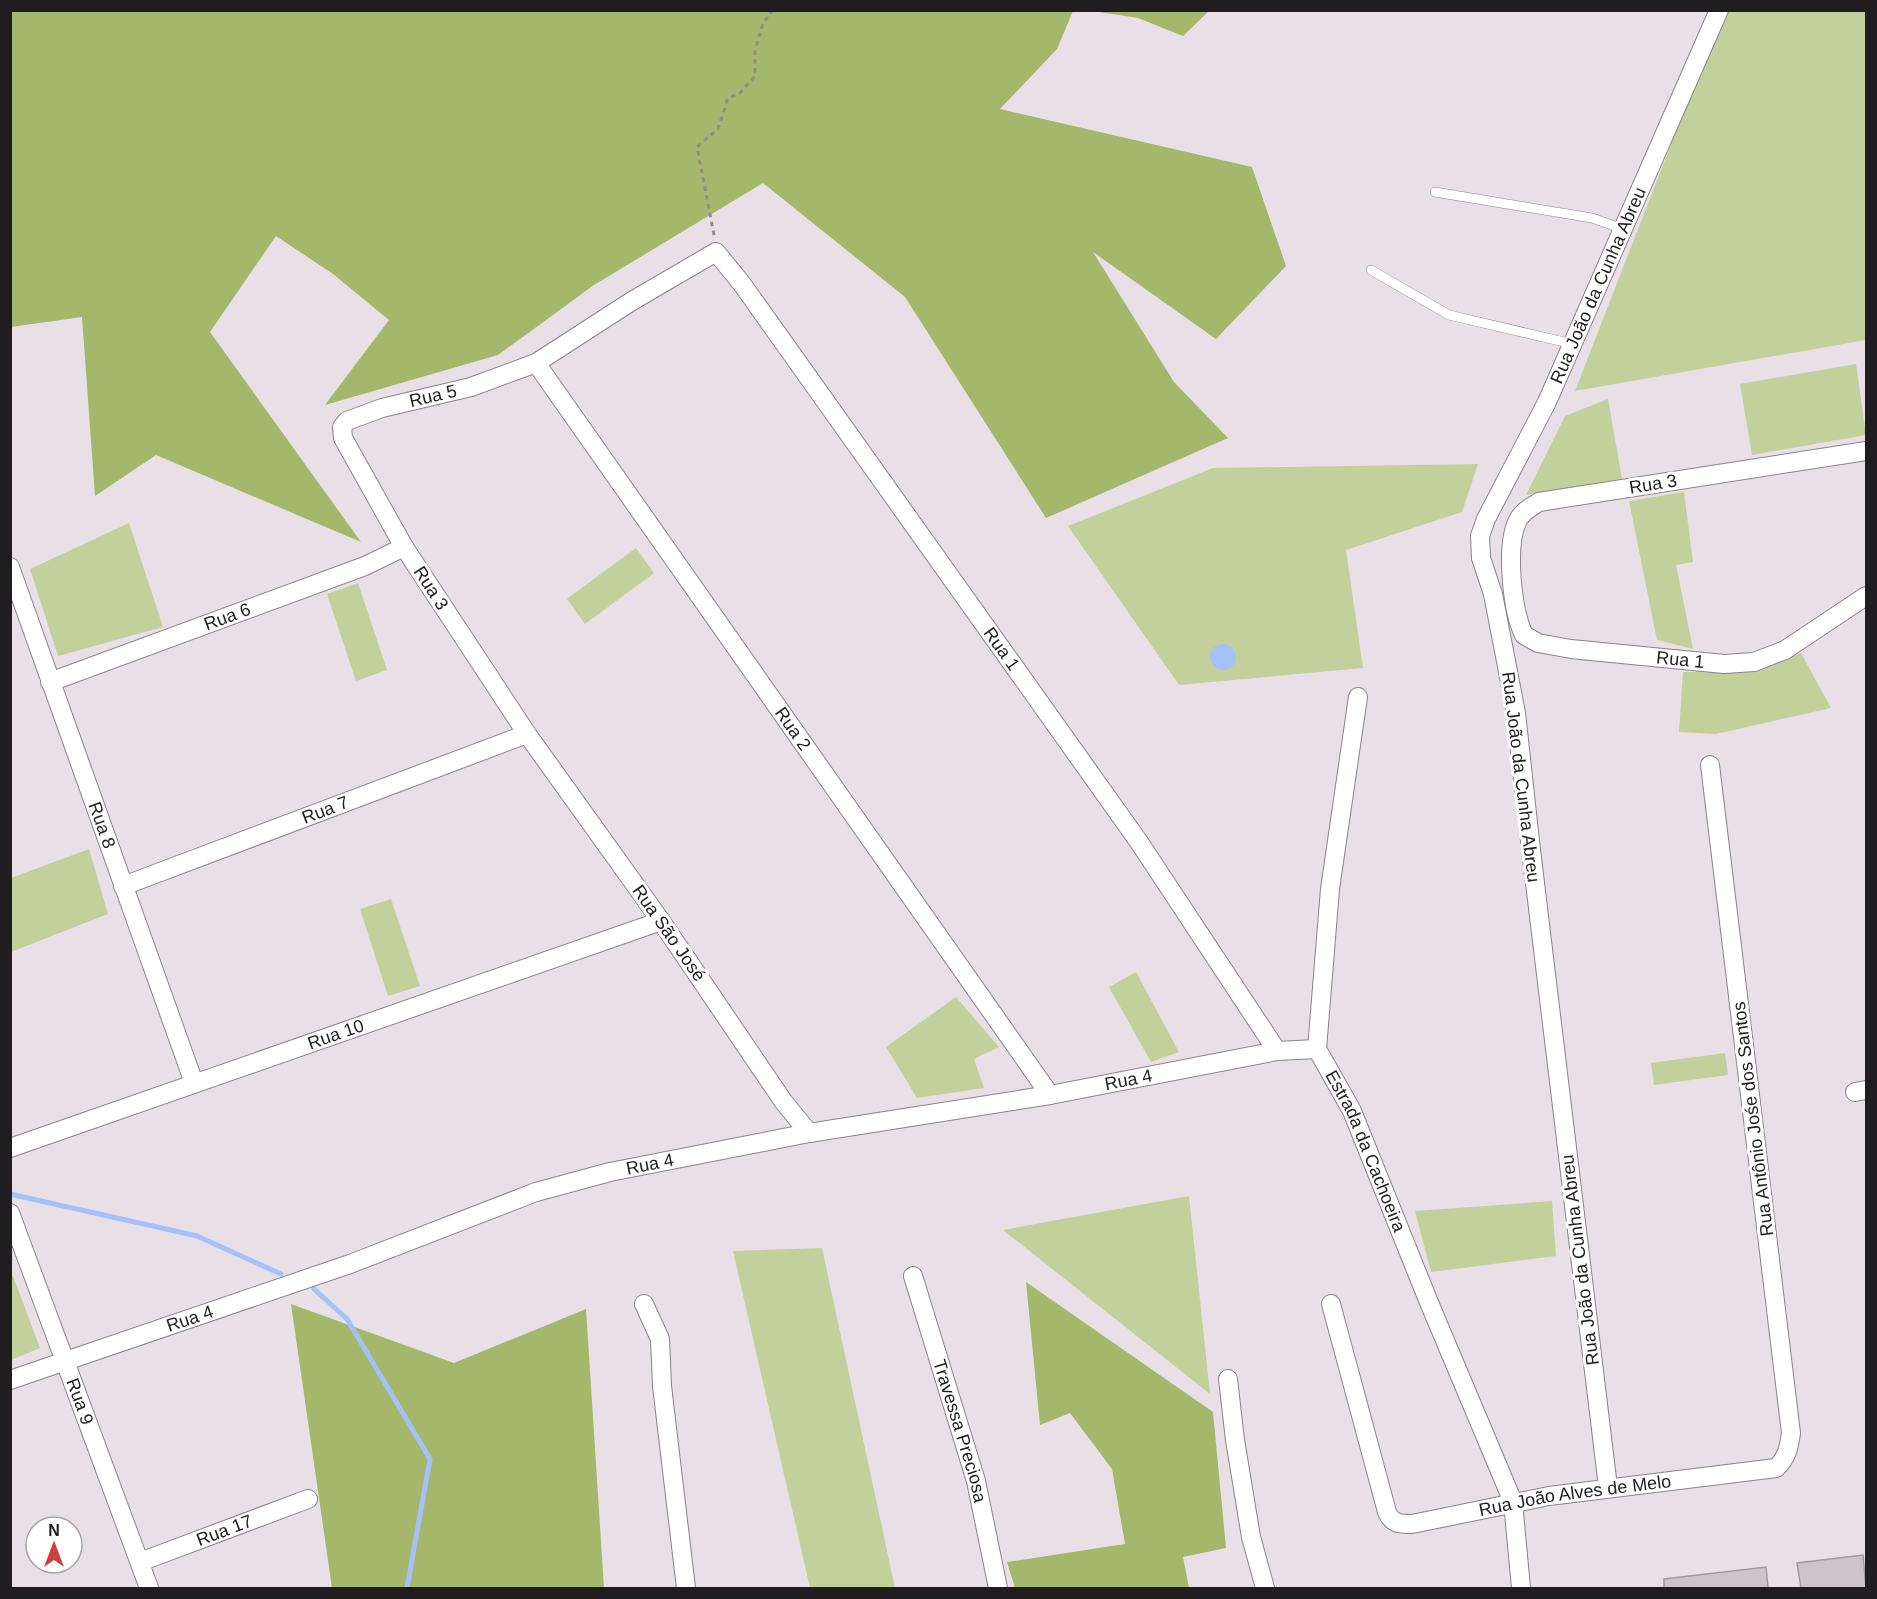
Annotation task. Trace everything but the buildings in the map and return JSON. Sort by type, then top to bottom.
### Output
[{"type":"street","name":"Rua João da Cunha Abreu","points":[[1608,1487],[1516,713],[1493,594],[1481,558],[1480,536],[1548,402],[1719,10]]},
{"type":"street","points":[[536,363],[642,295],[716,252]]},
{"type":"street","name":"Rua 1","points":[[716,252],[749,294],[1139,842],[1277,1051]]},
{"type":"street","name":"Rua 5","points":[[343,438],[344,424],[355,418],[382,408],[471,387],[536,363]]},
{"type":"street","name":"Rua 2","points":[[536,363],[1050,1095]]},
{"type":"street","name":"Rua 3","points":[[343,438],[404,547],[527,734]]},
{"type":"street","name":"Rua 3","points":[[1512,592],[1513,543],[1517,521],[1525,510],[1539,502],[1866,451]]},
{"type":"street","name":"Rua 6","points":[[50,682],[365,566],[404,547]]},
{"type":"street","name":"Rua 8","points":[[10,567],[194,1083]]},
{"type":"street","points":[[1493,594],[1512,592]]},
{"type":"street","name":"Rua 1","points":[[1512,592],[1524,635],[1538,643],[1571,649],[1724,664],[1754,662],[1785,650],[1866,596]]},
{"type":"street","name":"Estrada da Cachoeira","points":[[1358,697],[1330,889],[1317,1049],[1352,1112],[1513,1502],[1521,1588]]},
{"type":"street","name":"Rua 7","points":[[123,886],[527,734]]},
{"type":"street","name":"Rua São José","points":[[527,734],[661,921],[783,1101],[809,1133]]},
{"type":"street","name":"Rua Antônio Jośe dos Santos","points":[[1710,765],[1791,1433],[1788,1453],[1776,1468]]},
{"type":"street","name":"Rua 10","points":[[10,1148],[661,921]]},
{"type":"street","name":"Rua 4","points":[[10,1380],[350,1264],[536,1192],[610,1172],[809,1133],[1050,1095],[1277,1051],[1317,1049]]},
{"type":"street","name":"Rua 9","points":[[10,1213],[149,1588]]},
{"type":"street","name":"Travessa Preciosa","points":[[912,1276],[976,1481],[998,1588]]},
{"type":"street","points":[[644,1304],[660,1339],[662,1386],[686,1588]]},
{"type":"street","name":"Rua João Alves de Melo","points":[[1331,1304],[1385,1505],[1390,1520],[1399,1524],[1412,1524],[1513,1502],[1608,1487],[1776,1468]]},
{"type":"street","points":[[1228,1379],[1234,1440],[1251,1537],[1265,1588]]},
{"type":"street","name":"Rua 17","points":[[140,1562],[308,1499]]},
{"type":"lane","points":[[1435,192],[1592,218],[1623,230]]},
{"type":"lane","points":[[1371,270],[1449,315],[1573,344]]},
{"type":"path","points":[[716,252],[697,147],[718,129],[728,98],[739,94],[755,76],[755,51],[762,23],[773,10]]},
{"type":"green space","points":[[11,10],[1073,11],[1057,49],[1000,109],[1252,167],[1286,266],[1216,339],[1093,252],[1174,382],[1228,438],[1046,518],[905,297],[763,183],[594,285],[498,355],[325,405],[389,320],[333,274],[276,236],[210,332],[361,542],[156,455],[95,496],[82,317],[11,327]]},
{"type":"green space","points":[[1093,11],[1209,11],[1183,36],[1138,18]]},
{"type":"green space","points":[[1723,11],[1866,11],[1866,340],[1575,391]]},
{"type":"green space","points":[[1856,364],[1866,435],[1752,455],[1740,384]]},
{"type":"green space","points":[[1608,399],[1622,479],[1526,495],[1565,416]]},
{"type":"green space","points":[[1478,464],[1462,512],[1346,550],[1363,668],[1179,685],[1068,526],[1213,468]]},
{"type":"green space","points":[[1684,492],[1693,562],[1676,565],[1693,649],[1657,640],[1629,501]]},
{"type":"green space","points":[[129,523],[163,627],[58,656],[30,569]]},
{"type":"green space","points":[[636,548],[654,573],[585,624],[567,599]]},
{"type":"green space","points":[[358,583],[387,670],[356,681],[327,594]]},
{"type":"green space","points":[[1801,653],[1831,708],[1716,734],[1679,732],[1683,672],[1755,671]]},
{"type":"green space","points":[[89,849],[108,914],[11,952],[11,878]]},
{"type":"green space","points":[[391,899],[420,986],[388,996],[360,909]]},
{"type":"green space","points":[[1136,972],[1179,1052],[1151,1062],[1109,987]]},
{"type":"green space","points":[[956,997],[999,1047],[974,1059],[984,1088],[917,1098],[886,1047]]},
{"type":"green space","points":[[1725,1053],[1728,1075],[1654,1085],[1651,1063]]},
{"type":"green space","points":[[1189,1196],[1210,1394],[1003,1230]]},
{"type":"green space","points":[[1552,1201],[1556,1256],[1431,1272],[1415,1211]]},
{"type":"green space","points":[[822,1248],[895,1588],[810,1588],[733,1251]]},
{"type":"green space","points":[[13,1276],[40,1348],[11,1360],[10,1277]]},
{"type":"green space","points":[[1026,1282],[1213,1412],[1226,1548],[1183,1557],[1189,1588],[1015,1588],[1007,1562],[1125,1544],[1112,1469],[1070,1413],[1040,1425]]},
{"type":"green space","points":[[291,1304],[454,1363],[586,1309],[604,1588],[332,1588]]},
{"type":"water","points":[[1223,644],[1232,648],[1236,657],[1232,666],[1223,670],[1214,666],[1210,657],[1214,648]]},
{"type":"waterway","points":[[10,1194],[197,1236],[281,1274]]},
{"type":"waterway","points":[[314,1289],[347,1319],[430,1459],[407,1588]]}]
